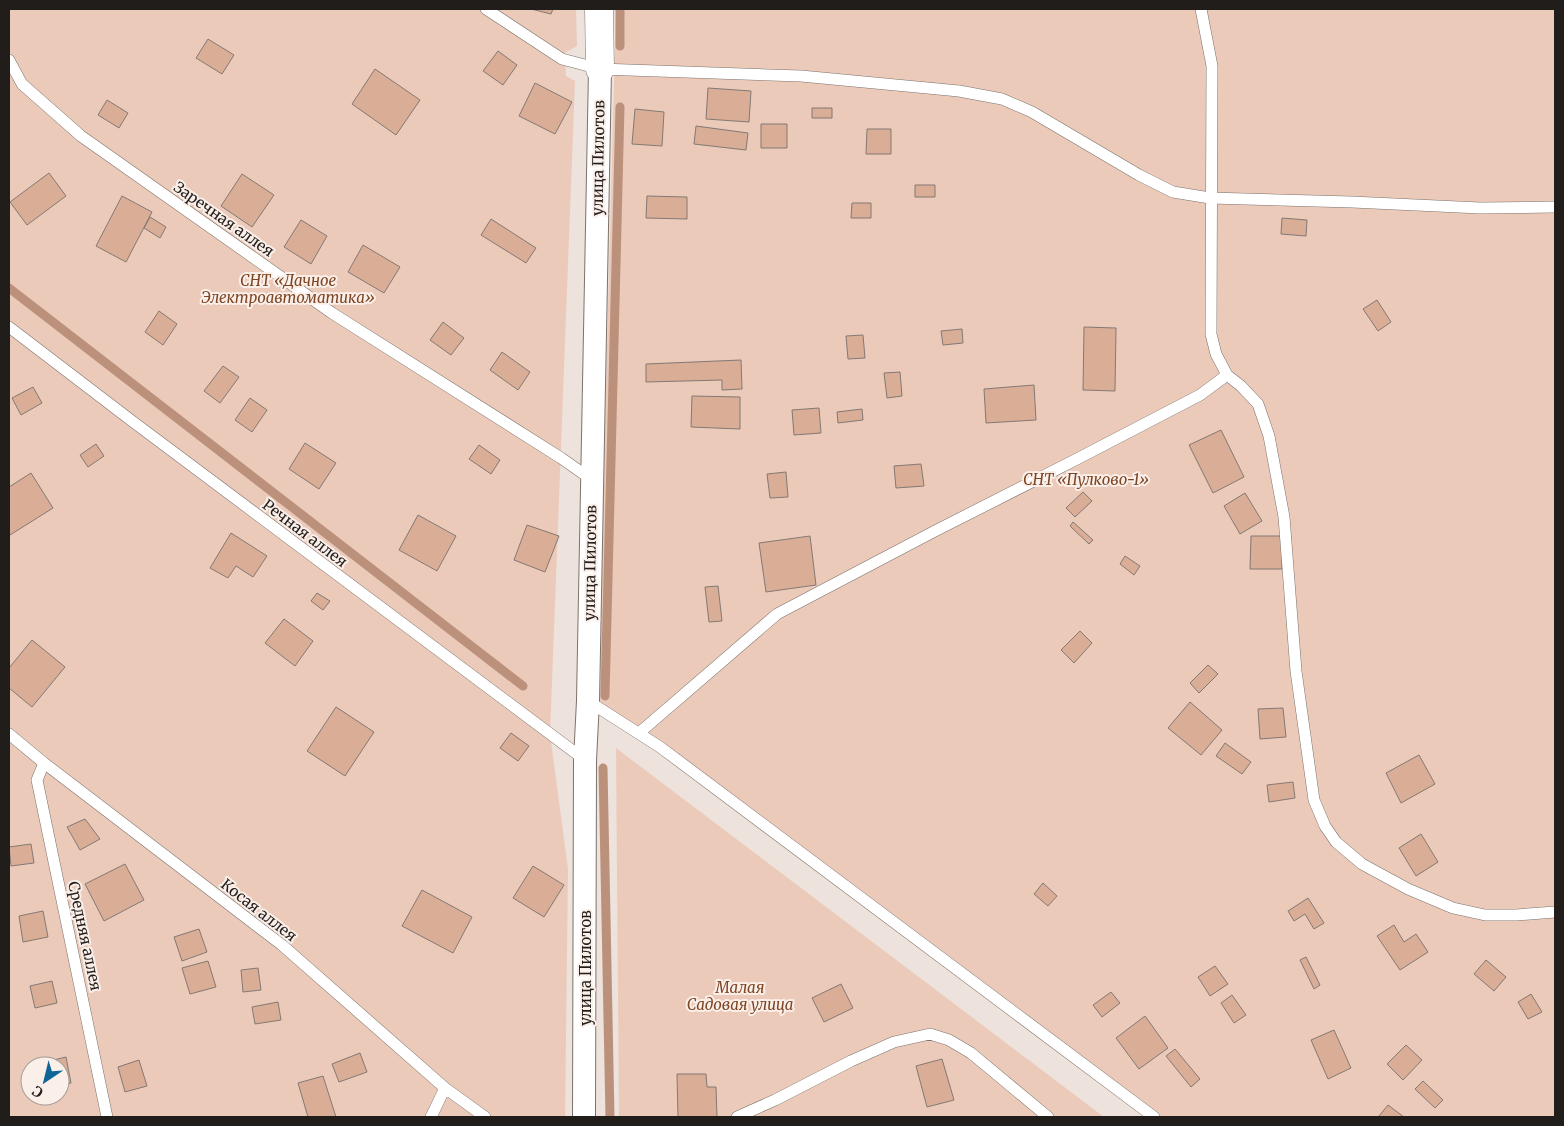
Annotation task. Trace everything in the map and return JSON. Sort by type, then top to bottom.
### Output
[{"type":"street","name":"улица Пилотов","points":[[584,1117],[585,760],[588,700],[600,69],[599,9]]},
{"type":"lane","points":[[486,9],[562,60],[600,69],[801,76],[958,91],[1002,98],[1032,112],[1139,175],[1173,192],[1210,198],[1480,208],[1555,207]]},
{"type":"lane","points":[[1201,9],[1212,66],[1210,198],[1211,334],[1216,354],[1227,375],[1241,386],[1258,404],[1269,436],[1284,517],[1296,671],[1314,800],[1325,826],[1336,842],[1362,864],[1408,889],[1453,908],[1485,915],[1555,912]]},
{"type":"lane","name":"Заречная аллея","points":[[9,60],[22,84],[81,136],[332,314],[561,458],[591,479]]},
{"type":"lane","name":"Речная аллея","points":[[9,327],[132,422],[585,760]]},
{"type":"lane","points":[[639,733],[777,614],[1200,395],[1227,375]]},
{"type":"lane","points":[[588,700],[660,747],[1154,1117]]},
{"type":"lane","name":"Косая аллея","points":[[9,734],[44,763],[282,945],[445,1088],[485,1117]]},
{"type":"lane","name":"Средняя аллея","points":[[44,763],[36,780],[107,1117]]},
{"type":"lane","points":[[737,1117],[894,1042],[930,1034],[949,1040],[971,1053],[1048,1117]]},
{"type":"lane","points":[[431,1117],[445,1088]]},
{"type":"green space","name":"СНТ «Дачное Электроавтоматика»","points":[[9,9],[576,9],[577,46],[565,53],[566,76],[575,81],[550,734],[568,869],[565,1117],[9,1117]]},
{"type":"green space","name":"СНТ «Пулково-1»","points":[[616,9],[1555,9],[1555,1117],[1154,1117],[600,703],[603,496]]},
{"type":"green space","name":"Малая Садовая улица","points":[[616,748],[1104,1117],[619,1117]]},
{"type":"building","points":[[531,9],[553,9],[551,14]]},
{"type":"building","points":[[208,39],[234,55],[222,74],[196,58]]},
{"type":"building","points":[[498,51],[517,65],[503,85],[483,71]]},
{"type":"building","points":[[375,69],[420,100],[396,135],[352,104]]},
{"type":"building","points":[[535,83],[572,102],[555,134],[519,116]]},
{"type":"building","points":[[708,88],[751,91],[749,122],[706,119]]},
{"type":"building","points":[[107,100],[128,113],[119,128],[98,115]]},
{"type":"building","points":[[812,108],[832,108],[832,118],[812,118]]},
{"type":"building","points":[[635,109],[664,112],[662,146],[632,144]]},
{"type":"building","points":[[761,124],[787,124],[787,148],[761,148]]},
{"type":"building","points":[[696,126],[748,133],[746,150],[694,144]]},
{"type":"building","points":[[867,129],[891,129],[891,154],[866,154]]},
{"type":"building","points":[[49,173],[66,196],[27,225],[10,202]]},
{"type":"building","points":[[242,174],[274,195],[252,227],[221,206]]},
{"type":"building","points":[[915,185],[935,185],[935,197],[915,197]]},
{"type":"building","points":[[122,196],[152,212],[126,262],[96,246]]},
{"type":"building","points":[[647,196],[687,197],[687,219],[646,218]]},
{"type":"building","points":[[852,203],[871,203],[871,218],[851,218]]},
{"type":"building","points":[[150,217],[166,227],[160,238],[144,228]]},
{"type":"building","points":[[1282,218],[1307,220],[1306,236],[1281,234]]},
{"type":"building","points":[[491,219],[536,248],[526,263],[481,235]]},
{"type":"building","points":[[301,220],[327,236],[311,264],[284,247]]},
{"type":"building","points":[[363,245],[400,267],[384,293],[348,272]]},
{"type":"building","points":[[1377,300],[1391,322],[1378,331],[1363,309]]},
{"type":"building","points":[[159,311],[177,324],[163,345],[145,332]]},
{"type":"building","points":[[443,322],[464,338],[451,355],[430,340]]},
{"type":"building","points":[[1084,327],[1116,328],[1115,391],[1083,390]]},
{"type":"building","points":[[962,329],[963,343],[943,345],[941,331]]},
{"type":"building","points":[[863,335],[865,358],[848,359],[846,336]]},
{"type":"building","points":[[502,352],[530,372],[518,390],[490,370]]},
{"type":"building","points":[[741,360],[742,389],[722,390],[722,380],[646,382],[646,364]]},
{"type":"building","points":[[223,366],[239,377],[220,403],[204,391]]},
{"type":"building","points":[[900,372],[902,396],[887,398],[884,373]]},
{"type":"building","points":[[1034,385],[1036,420],[986,423],[984,389]]},
{"type":"building","points":[[33,387],[42,403],[21,415],[12,398]]},
{"type":"building","points":[[692,396],[740,397],[740,429],[691,427]]},
{"type":"building","points":[[250,398],[267,410],[252,432],[235,420]]},
{"type":"building","points":[[819,408],[821,433],[794,435],[792,410]]},
{"type":"building","points":[[862,409],[863,420],[838,423],[837,412]]},
{"type":"building","points":[[1221,430],[1244,477],[1213,493],[1189,445]]},
{"type":"building","points":[[305,443],[336,463],[319,489],[289,469]]},
{"type":"building","points":[[96,444],[104,456],[88,467],[80,455]]},
{"type":"building","points":[[479,445],[500,460],[491,474],[469,459]]},
{"type":"building","points":[[921,464],[924,486],[896,488],[894,466]]},
{"type":"building","points":[[786,472],[788,497],[770,498],[767,474]]},
{"type":"building","points":[[31,473],[53,508],[10,535],[9,487]]},
{"type":"building","points":[[1083,492],[1092,501],[1075,517],[1066,508]]},
{"type":"building","points":[[1245,493],[1262,521],[1240,534],[1224,506]]},
{"type":"building","points":[[418,515],[456,536],[437,571],[399,550]]},
{"type":"building","points":[[1073,522],[1093,540],[1089,544],[1070,526]]},
{"type":"building","points":[[527,525],[559,536],[545,572],[514,560]]},
{"type":"building","points":[[231,533],[267,556],[253,577],[236,566],[228,578],[210,568]]},
{"type":"building","points":[[810,536],[816,585],[766,592],[759,543]]},
{"type":"building","points":[[1251,536],[1282,536],[1282,569],[1250,569]]},
{"type":"building","points":[[1125,556],[1140,566],[1134,575],[1120,564]]},
{"type":"building","points":[[718,586],[722,621],[709,622],[705,587]]},
{"type":"building","points":[[317,593],[330,601],[323,610],[311,601]]},
{"type":"building","points":[[284,619],[313,641],[295,666],[265,643]]},
{"type":"building","points":[[1080,631],[1092,643],[1074,663],[1061,650]]},
{"type":"building","points":[[32,640],[65,667],[32,707],[9,688],[9,668]]},
{"type":"building","points":[[1208,665],[1218,674],[1199,693],[1190,683]]},
{"type":"building","points":[[1190,702],[1222,730],[1201,755],[1168,728]]},
{"type":"building","points":[[336,707],[374,732],[345,776],[307,751]]},
{"type":"building","points":[[1283,708],[1286,737],[1260,739],[1258,709]]},
{"type":"building","points":[[511,733],[529,746],[518,761],[500,748]]},
{"type":"building","points":[[1225,743],[1251,762],[1242,774],[1216,756]]},
{"type":"building","points":[[1419,755],[1435,784],[1401,803],[1386,773]]},
{"type":"building","points":[[1293,782],[1295,798],[1269,802],[1267,785]]},
{"type":"building","points":[[85,819],[100,839],[80,850],[67,827]]},
{"type":"building","points":[[1421,834],[1438,862],[1416,876],[1399,848]]},
{"type":"building","points":[[31,844],[34,863],[11,866],[9,847]]},
{"type":"building","points":[[125,864],[144,900],[104,921],[85,884]]},
{"type":"building","points":[[533,866],[564,885],[544,917],[513,898]]},
{"type":"building","points":[[1043,883],[1057,896],[1048,906],[1034,894]]},
{"type":"building","points":[[422,890],[472,917],[453,953],[402,926]]},
{"type":"building","points":[[1308,898],[1324,923],[1314,929],[1305,914],[1294,921],[1288,911]]},
{"type":"building","points":[[43,911],[48,937],[23,942],[19,916]]},
{"type":"building","points":[[1394,925],[1404,942],[1416,934],[1428,952],[1400,970],[1377,936]]},
{"type":"building","points":[[199,929],[207,952],[182,961],[174,937]]},
{"type":"building","points":[[1306,957],[1320,985],[1314,989],[1300,960]]},
{"type":"building","points":[[1486,960],[1506,977],[1494,991],[1474,974]]},
{"type":"building","points":[[208,961],[216,987],[190,994],[182,968]]},
{"type":"building","points":[[1215,966],[1228,984],[1210,996],[1198,977]]},
{"type":"building","points":[[258,968],[261,990],[243,992],[241,970]]},
{"type":"building","points":[[52,981],[57,1003],[35,1008],[30,986]]},
{"type":"building","points":[[841,984],[853,1008],[824,1022],[812,998]]},
{"type":"building","points":[[1111,992],[1120,1003],[1102,1017],[1093,1005]]},
{"type":"building","points":[[1531,994],[1542,1012],[1528,1019],[1518,1002]]},
{"type":"building","points":[[1232,995],[1246,1015],[1234,1023],[1221,1003]]},
{"type":"building","points":[[278,1002],[281,1020],[255,1024],[252,1007]]},
{"type":"building","points":[[1145,1016],[1168,1048],[1139,1069],[1116,1038]]},
{"type":"building","points":[[1334,1030],[1351,1068],[1328,1079],[1311,1040]]},
{"type":"building","points":[[1406,1045],[1422,1060],[1403,1080],[1387,1064]]},
{"type":"building","points":[[1175,1049],[1200,1079],[1191,1087],[1166,1056]]},
{"type":"building","points":[[360,1053],[367,1072],[339,1082],[332,1064]]},
{"type":"building","points":[[942,1059],[954,1100],[927,1107],[916,1066]]},
{"type":"building","points":[[139,1060],[147,1086],[125,1092],[118,1067]]},
{"type":"building","points":[[677,1074],[706,1074],[707,1087],[716,1087],[717,1117],[678,1117]]},
{"type":"building","points":[[323,1076],[336,1117],[308,1117],[298,1083]]},
{"type":"building","points":[[1423,1081],[1443,1100],[1435,1108],[1415,1089]]},
{"type":"building","points":[[1388,1105],[1404,1117],[1379,1116]]},
{"type":"waterway","points":[[620,9],[620,46]]},
{"type":"waterway","points":[[605,696],[620,107]]},
{"type":"waterway","points":[[9,288],[523,686]]},
{"type":"waterway","points":[[603,768],[610,1117]]}]
